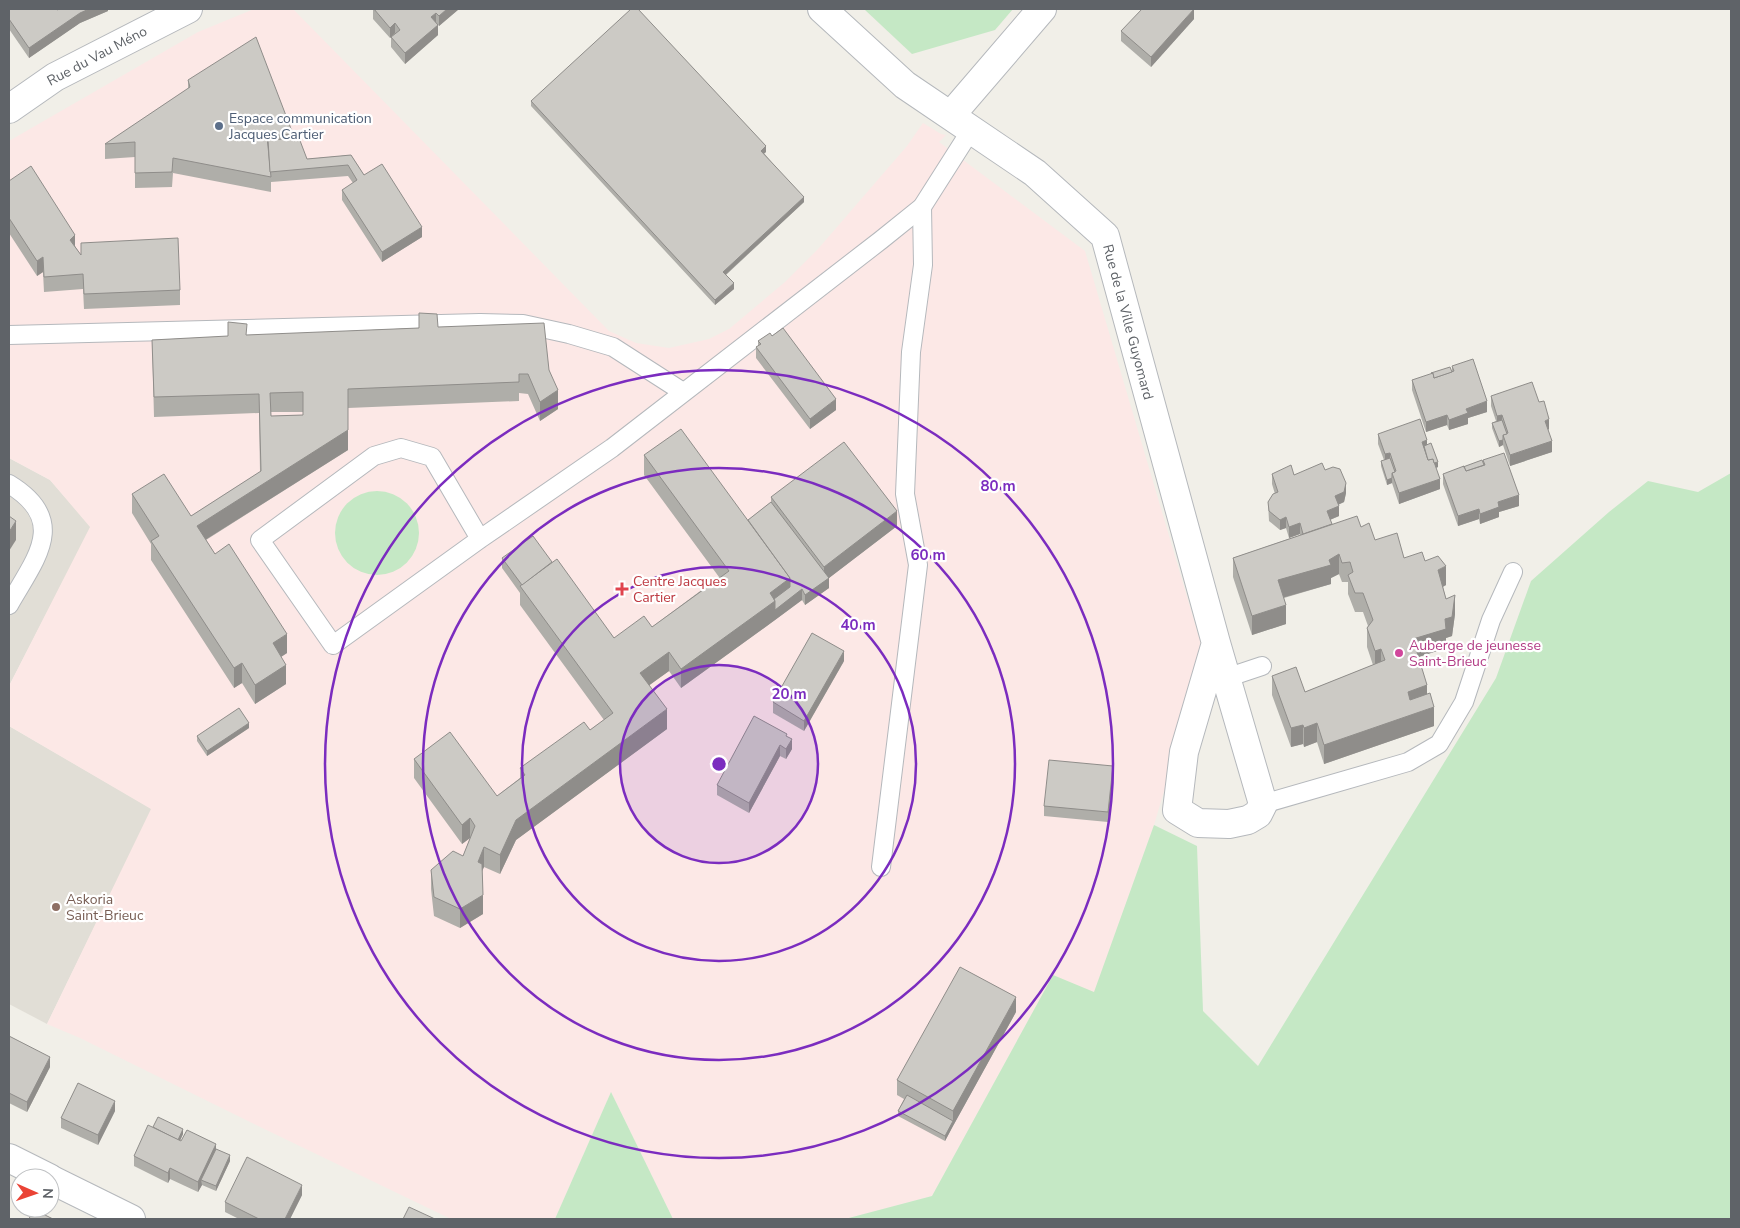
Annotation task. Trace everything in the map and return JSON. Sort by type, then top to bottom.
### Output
[{"type":"street","name":"Rue du Vau Méno","points":[[9,110],[55,77],[188,9]]},
{"type":"street","name":"Rue de la Ville Guyomard","points":[[822,9],[905,85],[1034,173],[1105,236],[1216,643],[1263,804]]},
{"type":"street","points":[[961,123],[1042,9]]},
{"type":"street","points":[[1216,643],[1184,752],[1177,810],[1198,823],[1229,824],[1248,820],[1258,814],[1263,804]]},
{"type":"street","points":[[9,1158],[29,1168]]},
{"type":"street","points":[[60,1184],[131,1219]]},
{"type":"lane","points":[[881,867],[918,565],[905,494],[911,352],[923,265],[922,207],[961,123]]},
{"type":"lane","points":[[480,538],[432,457],[401,448],[374,456],[260,540],[333,644],[480,538],[612,448],[922,207]]},
{"type":"lane","points":[[9,335],[480,323],[523,324],[569,334],[613,348],[683,392]]},
{"type":"lane","points":[[9,484],[35,505],[42,521],[44,538],[40,552],[9,605]]},
{"type":"lane","points":[[1263,804],[1408,762],[1439,744],[1464,702],[1491,620],[1513,572]]},
{"type":"lane","points":[[1226,678],[1262,666]]},
{"type":"shaded area","name":"Centre Jacques Cartier","points":[[254,9],[293,9],[609,331],[636,343],[669,348],[709,339],[729,329],[785,282],[818,249],[907,146],[923,123],[946,135],[939,142],[1085,251],[1203,651],[1196,683],[1154,825],[1094,993],[1053,975],[932,1196],[845,1219],[673,1219],[611,1092],[555,1219],[451,1219],[80,1038],[47,1024],[151,809],[9,726],[9,686],[90,527],[50,480],[9,458],[9,141],[198,32]]},
{"type":"shaded area","points":[[9,458],[50,480],[91,527],[9,686]]},
{"type":"shaded area","name":"Askoria Saint-Brieuc","points":[[9,726],[152,809],[47,1024],[9,1004]]},
{"type":"green space","points":[[864,9],[1013,9],[995,30],[912,54]]},
{"type":"green space","points":[[1731,473],[1731,1219],[845,1219],[932,1196],[1053,975],[1094,992],[1154,825],[1197,846],[1203,1011],[1258,1066],[1496,678],[1531,581],[1609,512],[1648,481],[1698,492]]},
{"type":"green space","points":[[377,491],[393,494],[407,503],[416,517],[419,533],[416,549],[407,563],[393,572],[377,575],[361,572],[347,563],[338,549],[335,533],[338,517],[347,503],[361,494]]},
{"type":"green space","points":[[611,1092],[673,1219],[555,1219]]},
{"type":"building","points":[[9,9],[89,9],[80,13],[29,48],[9,19]]},
{"type":"building","points":[[374,9],[447,9],[439,16],[436,13],[431,17],[438,25],[405,53],[391,37],[400,30],[395,23],[390,28]]},
{"type":"building","points":[[631,9],[638,9],[766,146],[761,151],[804,197],[723,272],[734,283],[715,300],[531,101]]},
{"type":"building","points":[[1142,9],[1194,9],[1151,57],[1121,31]]},
{"type":"building","name":"Espace communication Jacques Cartier","points":[[256,37],[293,134],[267,136],[271,177],[173,158],[172,172],[135,173],[135,142],[105,144],[190,87],[188,80]]},
{"type":"building","points":[[299,138],[307,159],[351,155],[364,175],[382,164],[422,227],[382,252],[342,190],[357,180],[348,165],[270,172],[268,140]]},
{"type":"building","points":[[31,166],[75,235],[70,240],[81,255],[81,243],[178,238],[180,290],[84,294],[83,274],[44,277],[43,257],[37,261],[9,218],[9,181]]},
{"type":"building","points":[[419,313],[437,314],[438,327],[544,323],[549,370],[558,390],[540,402],[528,374],[519,374],[519,382],[348,389],[348,430],[197,526],[215,554],[229,544],[287,634],[273,643],[286,665],[255,685],[242,663],[234,668],[151,541],[159,536],[132,494],[164,474],[191,516],[261,471],[259,394],[154,397],[152,340],[228,336],[228,322],[247,324],[246,335],[419,328]],"holes":[[[303,392],[303,415],[271,416],[270,393]]]},
{"type":"building","points":[[783,328],[836,399],[810,419],[756,347],[761,344],[758,341],[770,333],[772,336]]},
{"type":"building","points":[[1473,359],[1487,401],[1466,409],[1468,413],[1449,420],[1447,415],[1426,422],[1412,380],[1433,373],[1434,378],[1454,371],[1452,366]]},
{"type":"building","points":[[1450,367],[1452,372],[1434,378],[1433,373],[1431,373]]},
{"type":"building","points":[[1532,382],[1539,402],[1544,401],[1549,419],[1545,421],[1552,441],[1510,455],[1503,435],[1508,433],[1502,415],[1497,416],[1491,396]]},
{"type":"building","points":[[1420,419],[1427,440],[1422,442],[1428,460],[1433,459],[1440,479],[1399,493],[1392,473],[1396,471],[1390,453],[1385,454],[1378,434]]},
{"type":"building","points":[[1502,420],[1507,434],[1503,435],[1503,440],[1499,441],[1492,423]]},
{"type":"building","points":[[681,429],[790,578],[770,593],[775,601],[681,669],[669,652],[640,673],[667,709],[516,820],[500,855],[484,847],[478,862],[482,864],[483,895],[460,909],[434,897],[431,870],[453,851],[463,856],[475,826],[470,818],[462,825],[414,759],[450,732],[497,796],[525,775],[520,768],[584,722],[590,730],[613,713],[520,586],[557,559],[614,638],[644,616],[652,627],[729,571],[644,455]]},
{"type":"building","points":[[844,442],[897,511],[824,567],[771,497]]},
{"type":"building","points":[[1431,443],[1438,462],[1434,463],[1433,459],[1428,460],[1424,446]]},
{"type":"building","points":[[1504,453],[1519,495],[1498,502],[1499,507],[1480,514],[1479,509],[1458,516],[1443,474],[1464,466],[1466,471],[1485,465],[1483,460]]},
{"type":"building","points":[[1390,458],[1395,472],[1392,473],[1392,478],[1387,480],[1381,461]]},
{"type":"building","points":[[1482,460],[1484,465],[1466,471],[1464,467]]},
{"type":"building","points":[[1322,463],[1325,470],[1333,467],[1340,469],[1346,483],[1344,492],[1335,496],[1339,506],[1327,511],[1332,524],[1303,534],[1300,523],[1289,527],[1286,517],[1280,520],[1269,511],[1268,502],[1273,494],[1278,492],[1272,474],[1291,465],[1294,475]]},
{"type":"building","points":[[771,502],[829,578],[805,595],[802,589],[775,610],[774,599],[790,587],[790,578],[748,520]]},
{"type":"building","points":[[9,516],[16,521],[9,532]]},
{"type":"building","name":"Auberge de jeunesse Saint-Brieuc","points":[[1357,516],[1361,527],[1369,523],[1375,540],[1397,533],[1404,558],[1422,552],[1425,561],[1438,556],[1446,566],[1438,570],[1446,599],[1455,595],[1452,617],[1445,619],[1446,629],[1413,639],[1427,685],[1408,692],[1410,700],[1430,693],[1434,707],[1324,745],[1317,723],[1304,728],[1303,725],[1291,728],[1272,676],[1296,667],[1305,692],[1385,660],[1381,649],[1375,651],[1367,628],[1373,620],[1363,593],[1355,593],[1348,575],[1353,572],[1350,562],[1342,563],[1339,554],[1329,560],[1331,565],[1278,580],[1286,605],[1252,616],[1233,558]]},
{"type":"building","points":[[533,536],[552,562],[522,585],[502,558]]},
{"type":"building","points":[[812,633],[844,651],[804,721],[773,702]]},
{"type":"building","points":[[239,708],[249,723],[207,751],[197,736]]},
{"type":"building","points":[[754,716],[787,734],[786,736],[792,739],[786,749],[780,745],[749,803],[717,785]]},
{"type":"building","points":[[1049,760],[1113,766],[1108,812],[1044,806]]},
{"type":"building","points":[[960,967],[1016,997],[953,1111],[897,1080]]},
{"type":"building","points":[[9,1036],[50,1057],[27,1102],[9,1093]]},
{"type":"building","points":[[78,1083],[115,1101],[98,1135],[61,1118]]},
{"type":"building","points":[[907,1095],[953,1121],[945,1136],[898,1111]]},
{"type":"building","points":[[158,1117],[183,1129],[178,1140],[153,1127]]},
{"type":"building","points":[[148,1125],[181,1141],[187,1130],[216,1144],[198,1182],[170,1168],[168,1173],[134,1156]]},
{"type":"building","points":[[216,1149],[230,1155],[216,1186],[201,1180]]},
{"type":"building","points":[[247,1157],[302,1185],[285,1219],[259,1219],[225,1202]]},
{"type":"building","points":[[409,1207],[435,1219],[403,1219]]},
{"type":"building","points":[[51,1218],[53,1219],[29,1219]]},
{"type":"place","name":"Espace communication Jacques Cartier","points":[[219,126]]},
{"type":"place","name":"Centre Jacques Cartier","points":[[622,589]]},
{"type":"place","name":"Auberge de jeunesse Saint-Brieuc","points":[[1399,653]]},
{"type":"place","name":"Askoria Saint-Brieuc","points":[[56,907]]}]
